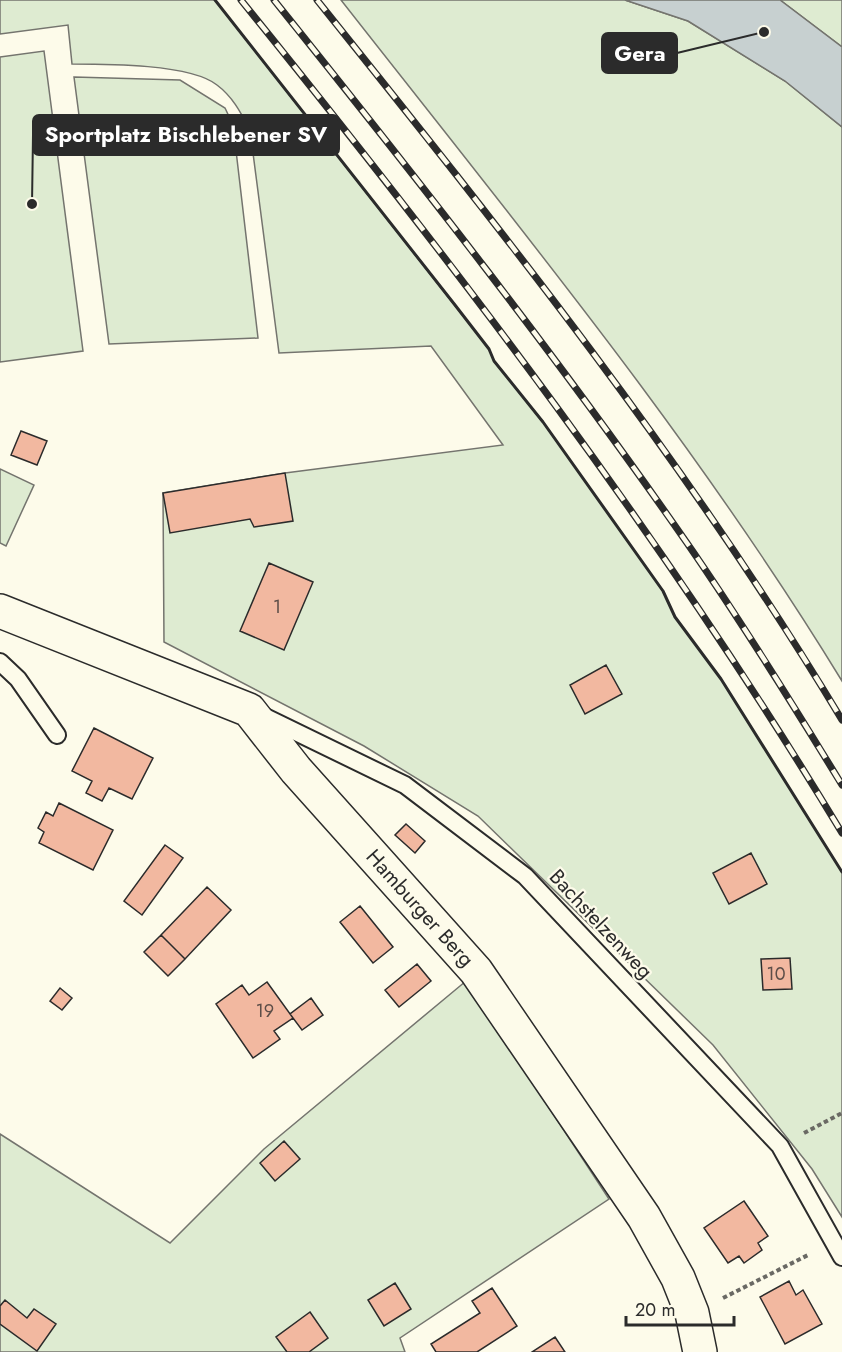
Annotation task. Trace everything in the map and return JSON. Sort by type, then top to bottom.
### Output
[{"type":"street","points":[[0,611],[249,710]]},
{"type":"street","name":"Hamburger Berg","points":[[249,710],[296,770],[476,971],[644,1216],[678,1278],[692,1313],[700,1352]]},
{"type":"lane","points":[[0,662],[18,679],[57,735]]},
{"type":"lane","name":"Bachstelzenweg","points":[[249,710],[405,785],[525,876],[780,1146],[842,1257]]},
{"type":"path","points":[[780,1146],[842,1113]]},
{"type":"path","points":[[740,1289],[785,1266]]},
{"type":"green space","points":[[0,0],[215,0],[489,349],[494,361],[543,422],[663,591],[675,617],[721,679],[842,872],[842,1217],[812,1169],[713,1045],[478,816],[364,746],[164,642],[163,493],[285,473],[503,445],[431,346],[279,353],[250,130],[236,106],[223,90],[205,78],[169,69],[72,64],[68,25],[0,34]]},
{"type":"green space","points":[[341,0],[625,0],[688,21],[785,81],[842,127],[842,681],[726,504],[665,418],[537,249]]},
{"type":"green space","points":[[780,0],[842,0],[842,47]]},
{"type":"green space","points":[[44,51],[83,351],[0,362],[0,57]]},
{"type":"green space","points":[[74,77],[180,80],[225,108],[233,125],[258,338],[109,344]]},
{"type":"green space","points":[[0,469],[34,485],[6,546],[0,543]]},
{"type":"green space","points":[[466,981],[609,1199],[400,1338],[405,1352],[0,1352],[0,1134],[170,1243],[264,1149]]},
{"type":"shaded area","points":[[625,0],[780,0],[842,47],[842,127],[785,81],[688,21]]},
{"type":"building","points":[[21,431],[47,441],[37,465],[11,455]]},
{"type":"building","points":[[285,473],[293,521],[254,527],[250,519],[170,533],[163,493]]},
{"type":"building","points":[[269,563],[313,582],[284,650],[240,631]]},
{"type":"building","points":[[606,665],[622,694],[585,714],[570,685]]},
{"type":"building","points":[[94,728],[153,758],[132,799],[109,788],[102,801],[86,793],[92,781],[72,771]]},
{"type":"building","points":[[59,803],[113,830],[93,870],[39,843],[44,832],[38,828],[46,812],[53,816]]},
{"type":"building","points":[[406,824],[425,841],[415,853],[395,835]]},
{"type":"building","points":[[165,845],[183,858],[142,915],[124,901]]},
{"type":"building","points":[[751,853],[767,884],[729,904],[713,873]]},
{"type":"building","points":[[207,887],[231,910],[185,959],[161,935]]},
{"type":"building","points":[[360,906],[393,947],[373,963],[340,922]]},
{"type":"building","points":[[161,935],[185,959],[168,976],[144,952]]},
{"type":"building","points":[[790,958],[792,989],[763,990],[761,959]]},
{"type":"building","points":[[417,964],[431,981],[399,1007],[385,990]]},
{"type":"building","points":[[267,982],[293,1018],[274,1031],[280,1039],[253,1058],[216,1004],[242,985],[249,995]]},
{"type":"building","points":[[60,988],[72,998],[62,1010],[50,1001]]},
{"type":"building","points":[[311,998],[323,1015],[302,1030],[290,1014]]},
{"type":"building","points":[[284,1141],[300,1159],[275,1181],[260,1163]]},
{"type":"building","points":[[744,1201],[768,1236],[758,1243],[762,1250],[744,1263],[739,1256],[728,1263],[704,1228]]},
{"type":"building","points":[[789,1281],[796,1295],[803,1290],[822,1324],[785,1344],[760,1297]]},
{"type":"building","points":[[395,1283],[411,1309],[384,1326],[368,1300]]},
{"type":"building","points":[[492,1288],[517,1326],[477,1352],[436,1352],[431,1344],[480,1313],[472,1301]]},
{"type":"building","points":[[5,1300],[27,1318],[34,1309],[56,1324],[37,1351],[0,1324],[0,1306]]},
{"type":"building","points":[[310,1312],[328,1338],[309,1352],[287,1352],[276,1337]]},
{"type":"building","points":[[555,1337],[565,1352],[532,1352]]},
{"type":"railway","points":[[241,0],[401,201],[556,406],[704,616],[842,833]]},
{"type":"railway","points":[[274,0],[485,268],[638,473],[727,602],[842,785]]},
{"type":"railway","points":[[317,0],[525,263],[658,441],[783,625],[842,720]]},
{"type":"wall","points":[[215,0],[455,305],[489,349],[494,361],[543,422],[663,591],[675,617],[721,679],[842,872]]},
{"type":"place","name":"Gera","points":[[764,32]]},
{"type":"place","name":"Sportplatz Bischlebener SV","points":[[32,204]]}]
